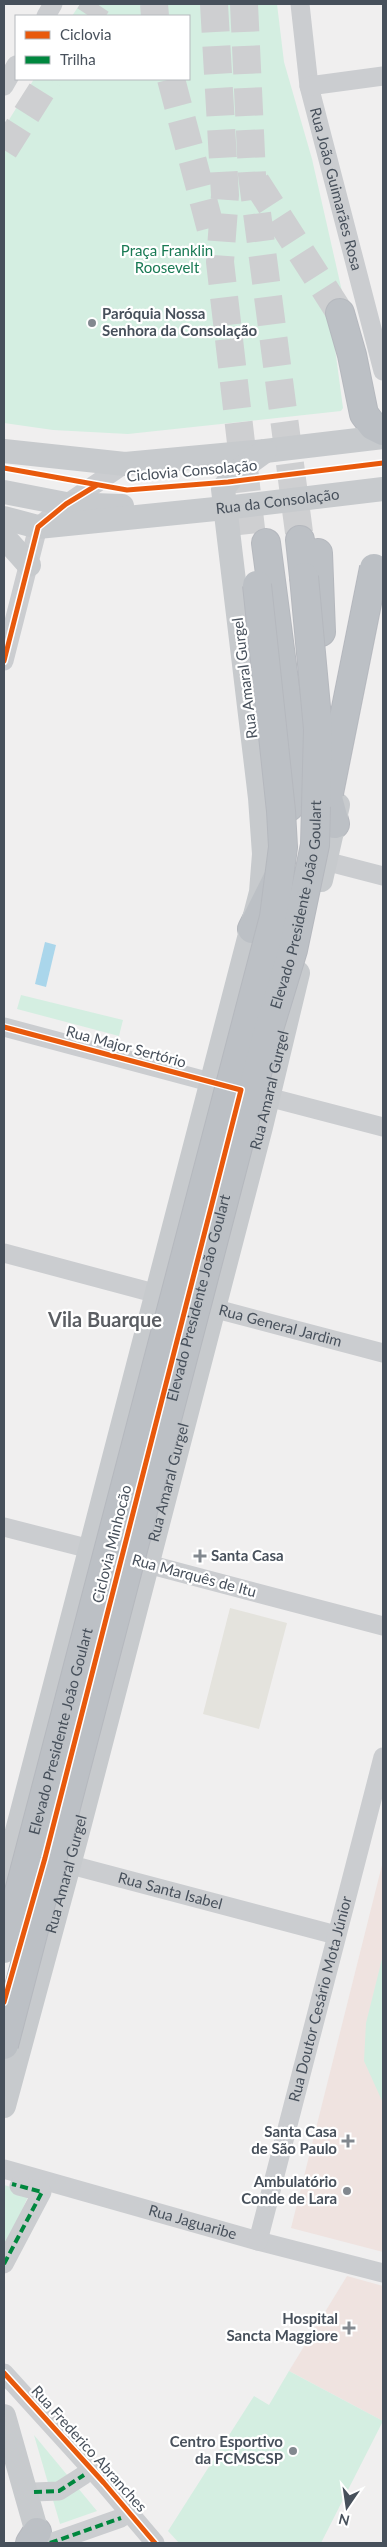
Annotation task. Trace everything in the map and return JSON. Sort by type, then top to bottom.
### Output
[{"type":"highway","points":[[340,313],[352,355],[364,414],[373,426],[383,431]]},
{"type":"highway","name":"Elevado Presidente João Goulart","points":[[4,1949],[274,917],[283,847],[281,811],[257,584],[260,544],[292,741],[288,830],[275,885],[252,929]]},
{"type":"highway","name":"Elevado Presidente João Goulart","points":[[4,2045],[266,1039],[320,853],[318,729],[304,577],[309,547],[325,788],[335,824]]},
{"type":"highway","points":[[320,853],[330,789],[380,571]]},
{"type":"main road","points":[[4,451],[125,464],[264,451],[383,437]]},
{"type":"main road","name":"Rua Amaral Gurgel","points":[[4,1881],[8,1848],[158,1294],[261,892],[264,854],[260,798],[223,489],[234,474],[264,451]]},
{"type":"main road","name":"Rua da Consolação","points":[[4,518],[38,527],[225,508],[383,489]]},
{"type":"main road","name":"Rua da Consolação","points":[[4,492],[66,504],[151,507],[173,512]]},
{"type":"main road","points":[[4,537],[29,565]]},
{"type":"main road","name":"Rua Amaral Gurgel","points":[[4,2106],[269,1098],[320,853],[335,824],[372,636],[380,571]]},
{"type":"main road","points":[[4,2416],[32,2498],[39,2540]]},
{"type":"main road","points":[[4,2466],[8,2481],[32,2498]]},
{"type":"street","points":[[47,15],[53,4]]},
{"type":"street","name":"Rua João Guimarães Rosa","points":[[300,4],[308,86],[383,371]]},
{"type":"street","points":[[4,86],[15,67]]},
{"type":"street","points":[[308,86],[383,76]]},
{"type":"street","points":[[4,661],[38,527],[66,504],[125,464]]},
{"type":"street","points":[[320,853],[383,876]]},
{"type":"street","name":"Rua Major Sertório","points":[[4,1028],[383,1127]]},
{"type":"street","name":"Rua General Jardim","points":[[4,1253],[383,1352]]},
{"type":"street","name":"Rua Marquês de Itu","points":[[4,1527],[383,1626]]},
{"type":"street","name":"Rua Doutor Cesário Mota Júnior","points":[[258,2241],[383,1757]]},
{"type":"street","name":"Rua Santa Isabel","points":[[8,1848],[336,1935]]},
{"type":"street","points":[[4,2264],[42,2192],[8,2176]]},
{"type":"street","name":"Rua Jaguaribe","points":[[8,2176],[383,2273]]},
{"type":"street","name":"Rua Frederico Abranches","points":[[4,2373],[104,2483],[155,2543]]},
{"type":"street","points":[[32,2498],[59,2491],[70,2486],[84,2475]]},
{"type":"street","points":[[39,2540],[121,2518]]},
{"type":"shaded area","points":[[230,1608],[287,1623],[259,1729],[203,1714]]},
{"type":"shaded area","name":"Santa Casa de São Paulo","points":[[383,1861],[383,2252],[291,2228]]},
{"type":"shaded area","name":"Hospital Sancta Maggiore","points":[[347,2276],[383,2286],[383,2421],[289,2371]]},
{"type":"green space","name":"Praça Franklin Roosevelt","points":[[80,4],[277,4],[284,62],[312,159],[346,309],[330,311],[343,408],[341,411],[128,434],[53,430],[4,423],[4,128],[33,80],[190,80],[190,15],[73,15]]},
{"type":"green space","points":[[21,995],[123,1020],[119,1036],[17,1009]]},
{"type":"green space","points":[[383,1955],[383,2103],[364,2061],[366,2023]]},
{"type":"green space","points":[[4,2185],[30,2192],[4,2251]]},
{"type":"green space","name":"Centro Esportivo da FCMSCSP","points":[[289,2371],[383,2421],[321,2543],[179,2543],[168,2531],[254,2396],[269,2405]]},
{"type":"green space","points":[[34,2435],[97,2511],[60,2524]]},
{"type":"water","points":[[45,942],[56,945],[46,987],[35,984]]},
{"type":"tunnel","points":[[90,15],[97,4]]},
{"type":"tunnel","points":[[154,4],[155,15]]},
{"type":"tunnel","points":[[214,4],[225,195],[220,262],[253,546]]},
{"type":"tunnel","points":[[244,4],[252,175],[300,540]]},
{"type":"tunnel","points":[[4,150],[48,80]]},
{"type":"tunnel","points":[[171,80],[214,241]]},
{"type":"tunnel","points":[[256,182],[340,313]]},
{"type":"marked path","points":[[4,2264],[42,2192],[12,2184]]},
{"type":"marked path","points":[[34,2492],[59,2491],[84,2475]]},
{"type":"marked path","points":[[50,2543],[121,2518]]},
{"type":"cycle path","name":"Ciclovia Consolação","points":[[4,468],[127,490],[228,482],[383,463]]},
{"type":"cycle path","points":[[4,661],[38,527],[66,504],[97,485]]},
{"type":"cycle path","name":"Ciclovia Minhocão","points":[[4,1027],[241,1090],[45,1858],[4,2002]]},
{"type":"cycle path","points":[[4,2373],[104,2483],[155,2543]]},
{"type":"place","name":"Paróquia Nossa Senhora da Consolação","points":[[92,323]]},
{"type":"place","name":"Santa Casa","points":[[200,1556]]},
{"type":"place","name":"Santa Casa de São Paulo","points":[[348,2141]]},
{"type":"place","name":"Ambulatório Conde de Lara","points":[[347,2191]]},
{"type":"place","name":"Hospital Sancta Maggiore","points":[[349,2328]]},
{"type":"place","name":"Centro Esportivo da FCMSCSP","points":[[293,2451]]},
{"type":"district","name":"Vila Buarque","points":[[105,1320]]}]
